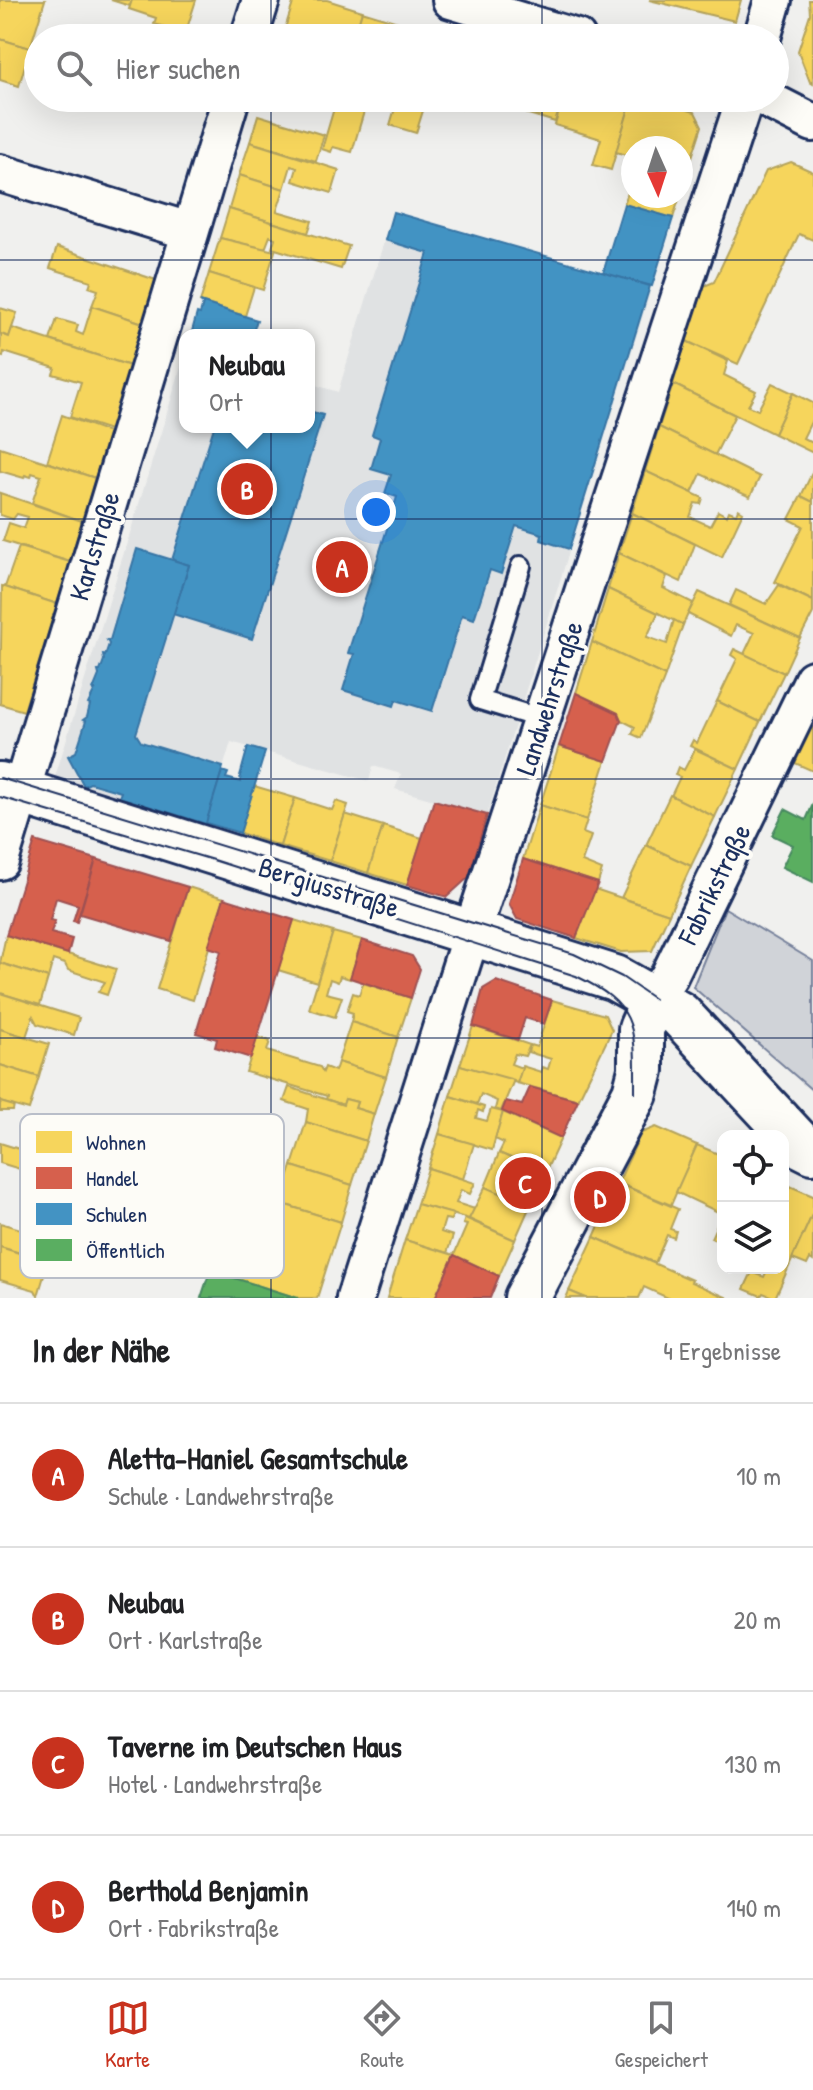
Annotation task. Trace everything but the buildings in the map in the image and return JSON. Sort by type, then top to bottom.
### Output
[{"type":"street","points":[[253,24],[261,0]]},
{"type":"street","points":[[451,0],[531,24]]},
{"type":"street","points":[[766,24],[773,0]]},
{"type":"street","points":[[789,111],[813,123]]},
{"type":"street","name":"Karlstraße","points":[[0,861],[10,788],[227,112]]},
{"type":"street","name":"Landwehrstraße","points":[[355,1298],[740,112]]},
{"type":"street","points":[[0,173],[189,231]]},
{"type":"street","name":"Fabrikstraße","points":[[638,1082],[641,1029],[654,999],[676,962],[813,679]]},
{"type":"street","name":"Bergiusstraße","points":[[10,788],[615,978],[679,1014],[801,1145],[813,1151]]},
{"type":"street","points":[[527,1298],[638,1082],[678,1057],[720,1060]]},
{"type":"lane","points":[[521,566],[480,700],[542,719]]},
{"type":"shaded area","points":[[393,212],[652,286],[487,815],[395,789],[401,774],[373,766],[369,781],[231,742],[206,824],[55,777],[179,374],[179,433],[315,433],[315,385],[338,392]]},
{"type":"shaded area","points":[[725,908],[813,961],[813,1091],[693,987]]},
{"type":"tram line","points":[[0,778],[574,954],[622,977],[654,999]]},
{"type":"tram line","points":[[0,797],[213,860],[576,976],[612,998],[629,1021],[635,1052],[635,1093]]},
{"type":"place","name":"Neubau","points":[[247,489]]},
{"type":"place","name":"Aletta-Haniel Gesamtschule","points":[[342,567]]},
{"type":"place","name":"Taverne im Deutschen Haus","points":[[525,1183]]},
{"type":"place","name":"Berthold Benjamin","points":[[600,1197]]}]
